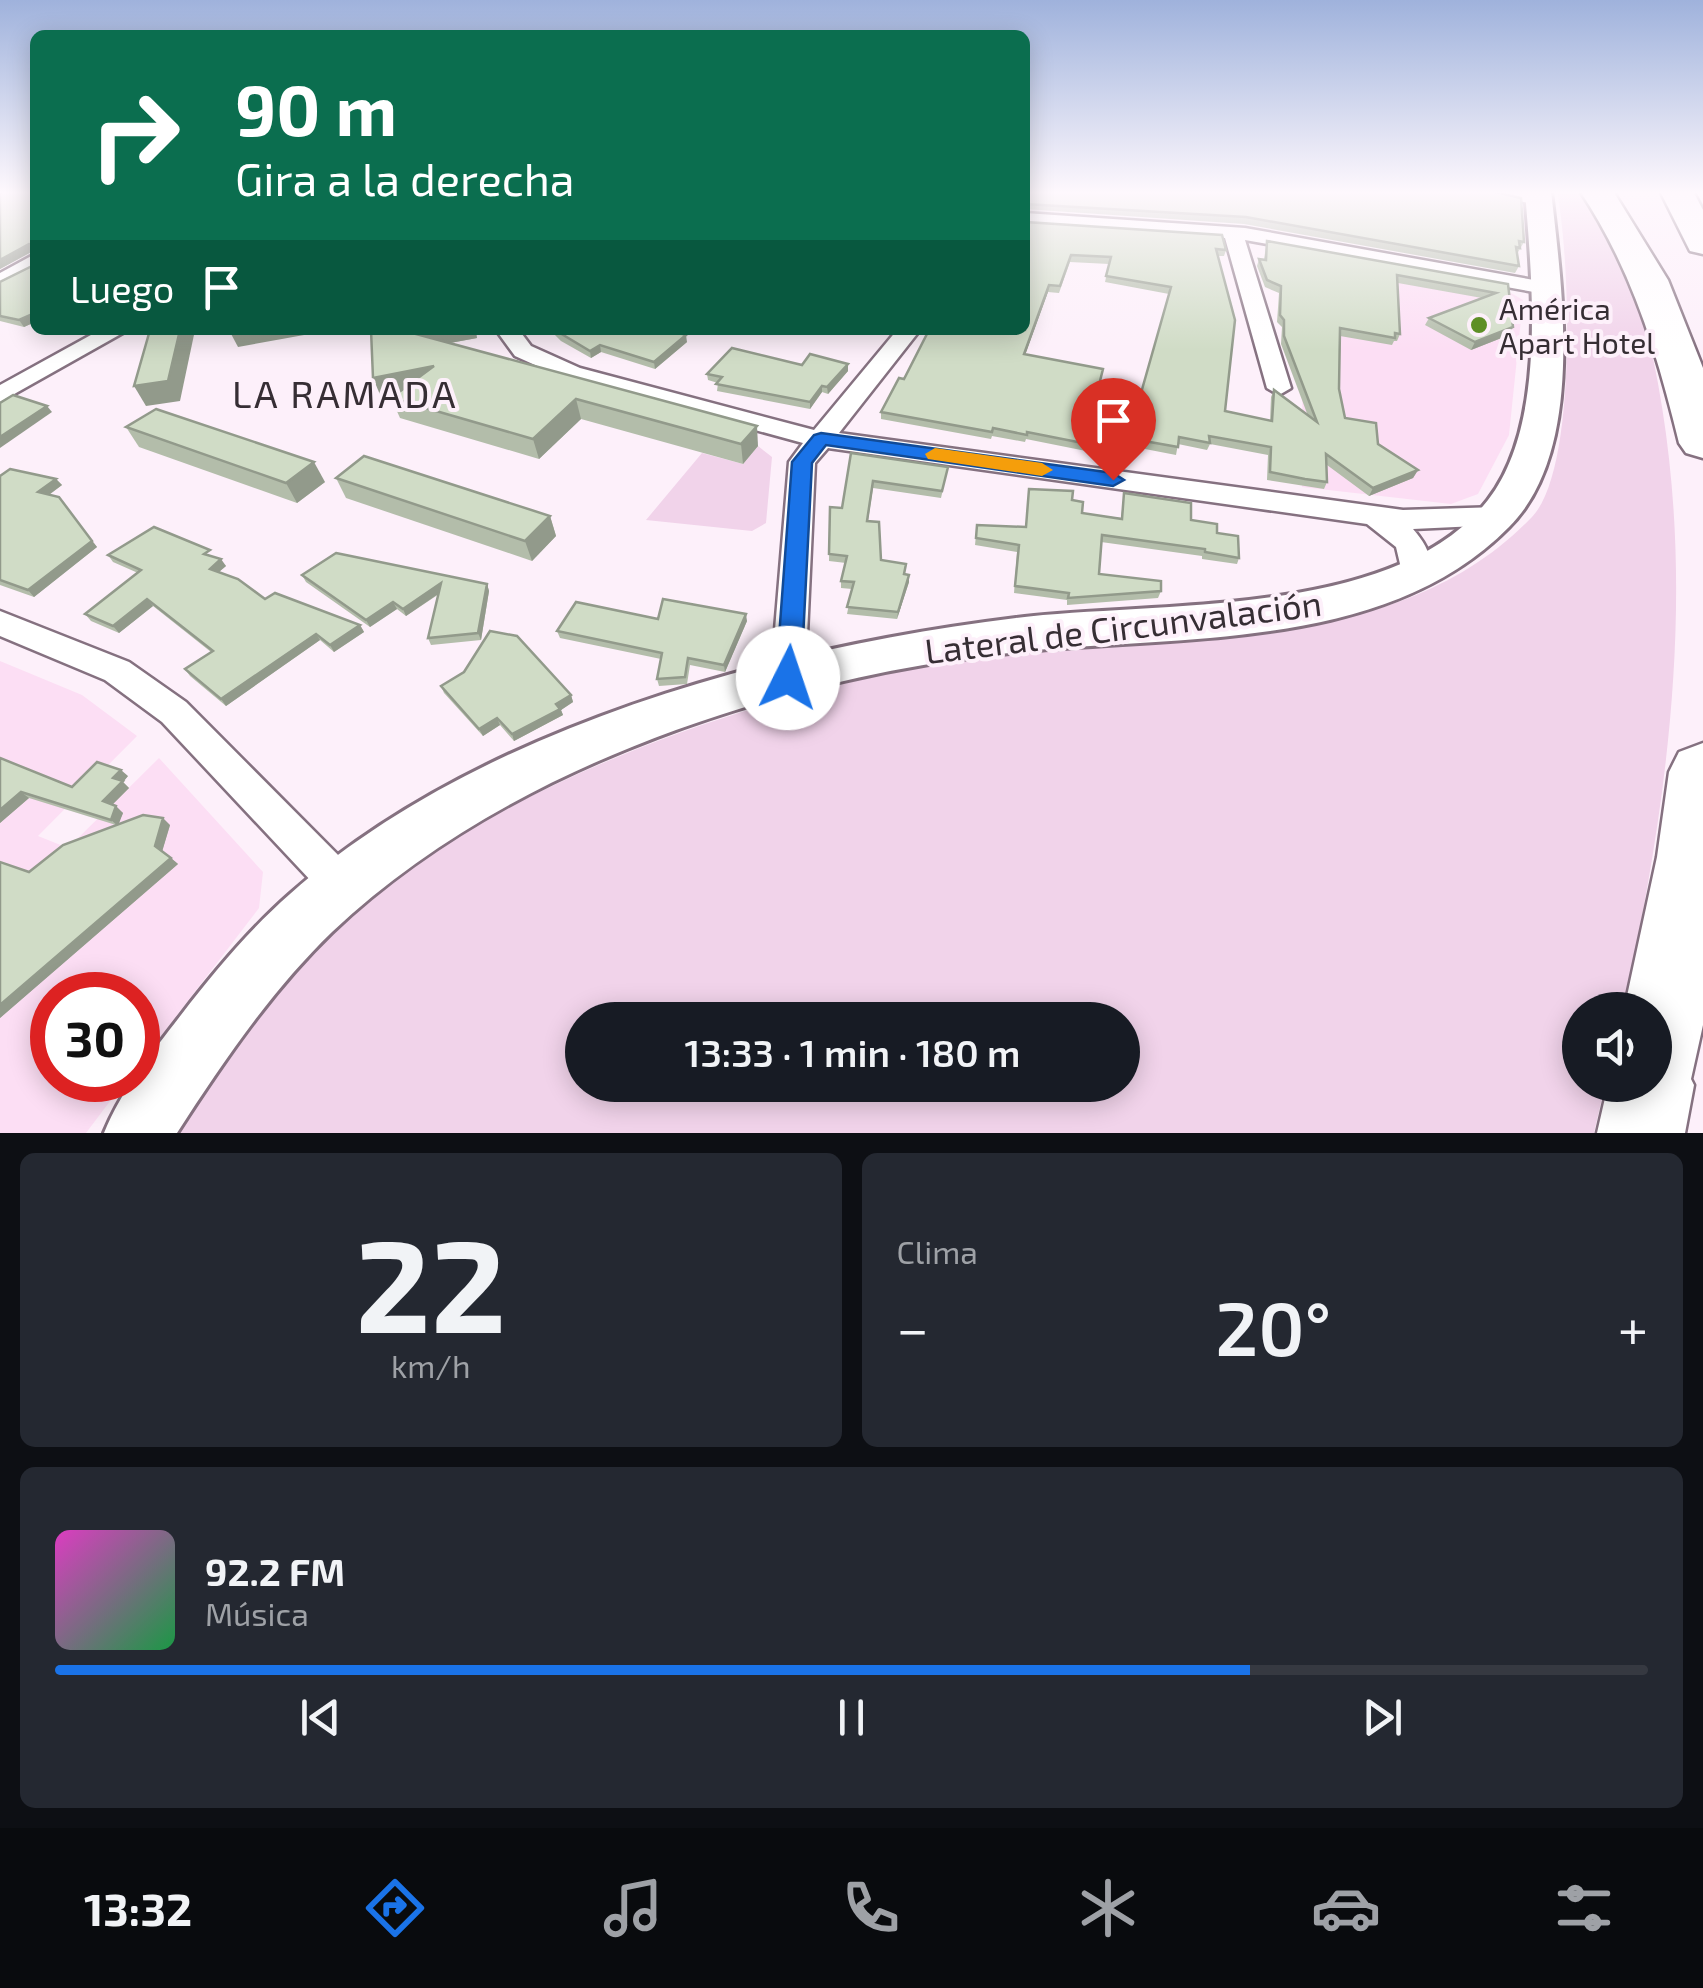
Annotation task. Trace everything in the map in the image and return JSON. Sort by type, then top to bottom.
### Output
[{"type":"highway","points":[[1631,244],[1659,302],[1703,443]]},
{"type":"highway","points":[[1666,244],[1703,389]]},
{"type":"highway","points":[[1668,992],[1690,875],[1703,772]]},
{"type":"highway","points":[[1641,1133],[1647,1102]]},
{"type":"street","points":[[1236,244],[1279,388]]},
{"type":"street","points":[[1295,244],[1545,288]]},
{"type":"street","name":"Lateral de Circunvalación","points":[[138,1133],[247,978],[342,886],[431,824],[546,764],[630,730],[788,678],[912,650],[1017,634],[1292,610],[1354,596],[1415,573],[1471,542],[1498,516],[1525,476],[1536,442],[1545,351],[1542,244]]},
{"type":"street","points":[[0,282],[30,263]]},
{"type":"street","points":[[0,395],[108,335]]},
{"type":"street","points":[[511,335],[523,351],[572,373],[821,439],[1374,516],[1436,521],[1498,516]]},
{"type":"street","points":[[788,678],[802,462],[905,335]]},
{"type":"street","points":[[1374,516],[1409,543],[1416,560],[1415,573]]},
{"type":"street","points":[[0,623],[117,671],[174,712],[342,886]]},
{"type":"shaded area","points":[[1564,244],[1619,244],[1641,307],[1660,395],[1672,483],[1676,571],[1667,746],[1656,834],[1627,992],[1562,992],[1562,1102],[1601,1102],[1594,1133],[163,1133],[267,994],[344,911],[474,827],[622,755],[780,701],[941,664],[1020,652],[1223,637],[1358,615],[1421,593],[1479,561],[1532,517],[1547,492],[1564,410],[1567,310]]},
{"type":"shaded area","points":[[1303,252],[1504,289],[1523,300],[1509,435],[1478,494],[1451,504],[1302,487]]},
{"type":"shaded area","points":[[758,446],[772,457],[766,523],[752,531],[646,520],[702,453],[743,464]]},
{"type":"shaded area","points":[[0,661],[82,695],[137,736],[38,836],[68,848],[159,758],[263,872],[259,908],[160,1037],[160,972],[30,972],[30,1102],[109,1102],[86,1133],[0,1133]]},
{"type":"building","points":[[0,244],[30,244],[29,244],[0,260]]},
{"type":"building","points":[[1030,244],[1224,244],[1226,250],[1216,249],[1235,320],[1225,411],[1272,421],[1274,390],[1317,422],[1284,336],[1281,286],[1267,280],[1259,259],[1266,260],[1267,244],[1508,284],[1513,327],[1475,342],[1429,318],[1496,293],[1397,275],[1400,334],[1395,333],[1395,338],[1340,328],[1339,389],[1345,418],[1376,423],[1378,444],[1418,470],[1373,488],[1326,454],[1327,482],[1270,472],[1271,447],[1209,436],[1210,443],[1179,437],[1178,447],[1116,436],[1113,449],[1027,432],[993,428],[992,432],[881,412],[899,378],[904,379],[926,335],[1030,335]],"holes":[[[1071,255],[1111,257],[1106,276],[1171,287],[1141,393],[1099,385],[1103,369],[1024,354],[1049,285],[1060,286]]]},
{"type":"building","points":[[1396,244],[1519,244],[1520,248],[1516,247],[1519,266]]},
{"type":"building","points":[[30,267],[30,315],[19,320],[0,316],[0,282]]},
{"type":"building","points":[[149,335],[179,335],[168,381],[134,386]]},
{"type":"building","points":[[371,335],[420,335],[757,426],[741,444],[576,399],[533,439],[391,398],[434,366],[373,378]]},
{"type":"building","points":[[563,335],[686,335],[654,362],[600,345],[590,351]]},
{"type":"building","points":[[732,348],[802,365],[810,354],[848,364],[810,402],[716,384],[722,377],[707,374]]},
{"type":"building","points":[[13,395],[47,406],[0,437],[0,403]]},
{"type":"building","points":[[156,409],[314,462],[286,483],[126,427]]},
{"type":"building","points":[[851,453],[948,467],[942,491],[873,481],[867,521],[879,522],[881,560],[906,564],[904,574],[909,575],[898,612],[847,607],[854,582],[841,581],[847,556],[829,554],[830,507],[842,508]]},
{"type":"building","points":[[364,456],[550,516],[525,541],[336,478]]},
{"type":"building","points":[[10,469],[56,479],[38,492],[59,497],[92,541],[28,590],[0,580],[0,476]]},
{"type":"building","points":[[1029,489],[1073,491],[1072,500],[1083,502],[1082,513],[1122,519],[1124,493],[1191,503],[1191,520],[1217,524],[1217,533],[1238,536],[1239,558],[1205,549],[1102,535],[1099,574],[1161,581],[1161,591],[1068,598],[1069,593],[1015,586],[1019,545],[976,538],[977,525],[1026,527]]},
{"type":"building","points":[[154,527],[210,550],[204,554],[221,559],[210,569],[238,579],[265,599],[275,593],[360,625],[330,645],[316,634],[221,699],[185,669],[213,651],[147,599],[113,626],[85,614],[141,570],[108,555]]},
{"type":"building","points":[[336,553],[487,584],[478,633],[428,638],[441,583],[403,609],[393,602],[366,620],[302,575]]},
{"type":"building","points":[[663,599],[746,614],[724,665],[688,658],[685,677],[657,679],[662,653],[557,631],[576,602],[658,619]]},
{"type":"building","points":[[490,631],[517,636],[571,695],[556,704],[560,709],[512,734],[497,718],[479,729],[441,686],[464,672]]},
{"type":"building","points":[[0,758],[72,787],[97,762],[121,770],[113,778],[123,781],[103,801],[116,806],[111,820],[21,792],[0,810]]},
{"type":"building","points":[[143,815],[163,818],[155,846],[171,858],[38,972],[30,972],[30,979],[0,1005],[0,862],[29,872],[63,845]]},
{"type":"slow traffic","points":[[935,454],[1042,470]]},
{"type":"place","name":"América Apart Hotel","points":[[1479,325]]},
{"type":"district","name":"LA RAMADA","points":[[345,393]]},
{"type":"route","points":[[788,678],[802,462],[821,439],[1113,480]]}]
